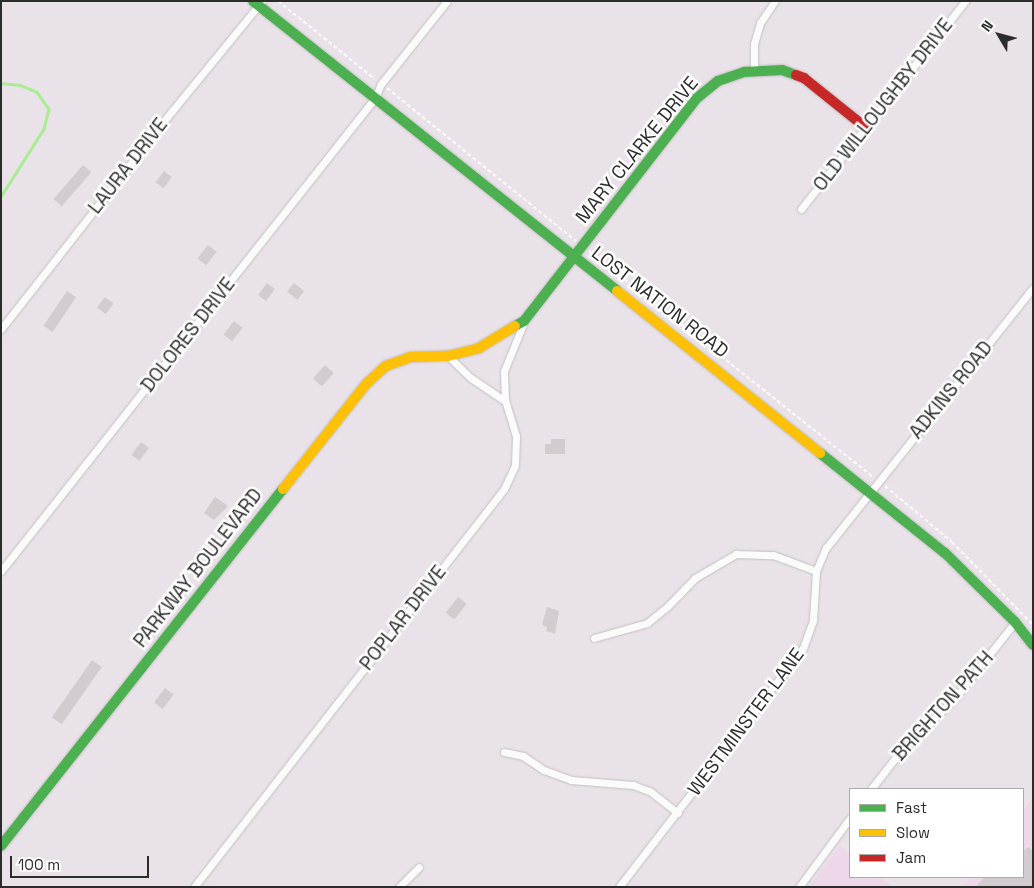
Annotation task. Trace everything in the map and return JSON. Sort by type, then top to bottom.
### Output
[{"type":"street","name":"DOLORES DRIVE","points":[[1,571],[376,98],[381,84],[447,1]]},
{"type":"street","points":[[754,70],[754,44],[760,23],[775,1]]},
{"type":"street","name":"OLD WILLOUGHBY DRIVE","points":[[801,209],[965,1]]},
{"type":"street","name":"LOST NATION ROAD","points":[[257,2],[945,553],[1015,622],[1033,645]]},
{"type":"street","name":"LAURA DRIVE","points":[[1,330],[257,2]]},
{"type":"street","name":"MARY CLARKE DRIVE","points":[[574,257],[697,98],[718,81],[754,70],[782,70],[804,78],[865,127]]},
{"type":"street","name":"PARKWAY BOULEVARD","points":[[1,846],[367,383],[386,366],[411,357],[448,356],[479,348],[524,321],[574,257]]},
{"type":"street","name":"ADKINS ROAD","points":[[871,492],[1033,288]]},
{"type":"street","name":"POPLAR DRIVE","points":[[194,887],[504,489],[515,465],[516,436],[505,401],[504,371],[524,321]]},
{"type":"street","points":[[448,356],[471,378],[505,401]]},
{"type":"street","name":"WESTMINSTER LANE","points":[[619,887],[678,813],[803,648],[813,620],[816,571],[826,548],[871,492]]},
{"type":"street","points":[[594,638],[647,623],[667,608],[695,578],[736,554],[773,555],[816,571]]},
{"type":"street","name":"BRIGHTON PATH","points":[[872,788],[900,752],[955,698],[1015,622]]},
{"type":"street","points":[[504,752],[523,756],[544,770],[571,780],[633,785],[651,792],[678,813]]},
{"type":"street","points":[[799,887],[849,819]]},
{"type":"street","points":[[399,887],[419,867]]},
{"type":"path","points":[[278,1],[952,542],[1033,626]]},
{"type":"shaded area","points":[[1033,797],[1033,887],[962,887],[969,878],[1024,878],[1024,809]]},
{"type":"shaded area","points":[[840,846],[849,853],[849,878],[881,878],[892,887],[808,887]]},
{"type":"building","points":[[83,165],[91,172],[62,206],[53,199]]},
{"type":"building","points":[[164,171],[172,177],[164,188],[156,182]]},
{"type":"building","points":[[208,245],[217,252],[206,265],[198,258]]},
{"type":"building","points":[[267,283],[275,289],[266,301],[258,295]]},
{"type":"building","points":[[294,283],[304,291],[297,300],[287,292]]},
{"type":"building","points":[[67,291],[76,297],[53,332],[44,326]]},
{"type":"building","points":[[105,297],[114,304],[106,314],[97,307]]},
{"type":"building","points":[[234,321],[243,328],[232,341],[224,334]]},
{"type":"building","points":[[325,365],[334,373],[322,386],[313,378]]},
{"type":"building","points":[[551,439],[565,439],[565,454],[545,454],[545,444],[551,444]]},
{"type":"building","points":[[141,442],[149,448],[139,461],[131,455]]},
{"type":"building","points":[[215,497],[228,506],[214,520],[204,513]]},
{"type":"building","points":[[458,597],[467,604],[454,620],[446,613]]},
{"type":"building","points":[[547,607],[559,611],[555,634],[546,631],[547,627],[542,625]]},
{"type":"building","points":[[92,660],[102,667],[62,724],[52,717]]},
{"type":"building","points":[[165,688],[174,695],[163,709],[154,702]]},
{"type":"building","points":[[1029,847],[1033,852],[1033,887],[976,887],[983,878],[1024,878],[1024,850]]},
{"type":"waterway","points":[[1,83],[20,85],[37,92],[49,109],[44,129],[1,197]]},
{"type":"traffic: fast","points":[[253,1],[617,291]]},
{"type":"traffic: fast","points":[[515,326],[524,321],[697,98],[718,81],[744,72],[782,70],[796,75]]},
{"type":"traffic: fast","points":[[820,453],[945,553],[1015,622],[1033,645]]},
{"type":"traffic: fast","points":[[1,846],[283,489]]},
{"type":"traffic: slow","points":[[617,291],[820,453]]},
{"type":"traffic: slow","points":[[283,489],[367,383],[386,366],[411,357],[448,356],[479,348],[515,326]]},
{"type":"traffic: jam","points":[[796,75],[804,78],[865,127]]}]
